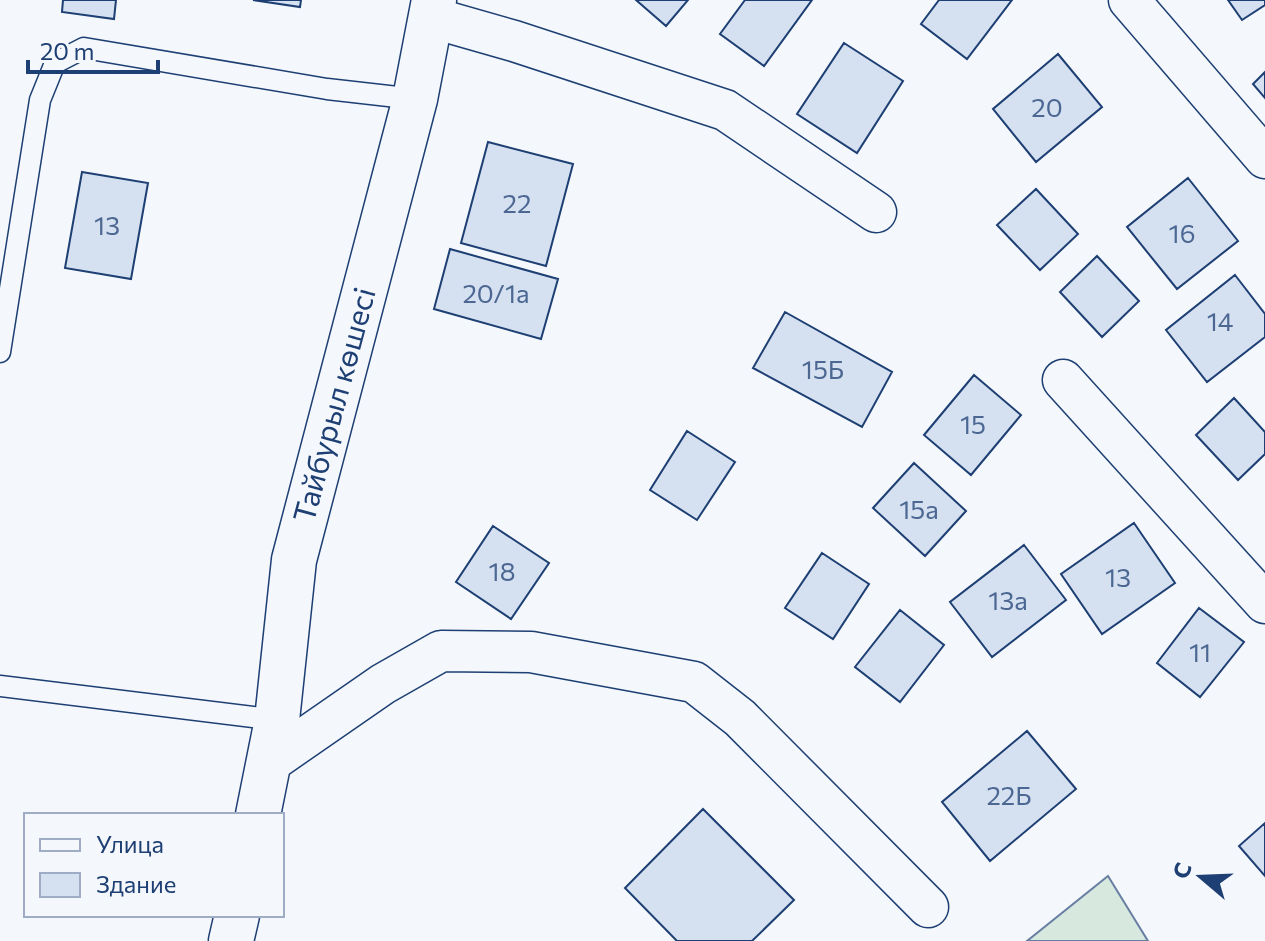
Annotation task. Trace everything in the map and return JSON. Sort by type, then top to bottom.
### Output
[{"type":"main road","name":"Тайбурыл көшесі","points":[[258,813],[277,720],[294,560],[415,99],[432,9]]},
{"type":"main road","points":[[231,941],[237,917]]},
{"type":"street","points":[[1129,0],[1265,158]]},
{"type":"street","points":[[432,9],[514,41],[725,110],[876,212]]},
{"type":"street","points":[[1063,380],[1265,603]]},
{"type":"street","points":[[269,763],[383,684],[441,651],[531,652],[694,682],[740,718],[928,907]]},
{"type":"lane","points":[[0,352],[40,100],[55,63],[84,48],[327,89],[415,99]]},
{"type":"lane","points":[[0,686],[277,720]]},
{"type":"shaded area","points":[[1108,876],[1148,941],[1027,941]]},
{"type":"building","points":[[63,0],[116,0],[114,19],[62,12]]},
{"type":"building","points":[[253,0],[301,0],[300,7]]},
{"type":"building","points":[[636,0],[688,0],[666,26]]},
{"type":"building","points":[[745,0],[812,0],[764,66],[720,34]]},
{"type":"building","points":[[939,0],[1012,0],[967,59],[921,24]]},
{"type":"building","points":[[1228,0],[1265,0],[1265,5],[1242,20]]},
{"type":"building","points":[[844,43],[903,81],[857,153],[797,114]]},
{"type":"building","points":[[1058,54],[1102,107],[1036,162],[993,109]]},
{"type":"building","points":[[1265,72],[1265,98],[1253,84]]},
{"type":"building","points":[[488,142],[573,164],[546,266],[461,243]]},
{"type":"building","points":[[82,172],[148,183],[131,279],[65,268]]},
{"type":"building","points":[[1188,178],[1238,241],[1177,289],[1127,227]]},
{"type":"building","points":[[1036,189],[1078,234],[1040,270],[997,225]]},
{"type":"building","points":[[450,249],[558,279],[541,339],[434,309]]},
{"type":"building","points":[[1097,256],[1139,301],[1102,337],[1060,292]]},
{"type":"building","points":[[1235,275],[1265,314],[1265,337],[1207,382],[1166,330]]},
{"type":"building","points":[[785,312],[892,372],[862,427],[753,368]]},
{"type":"building","points":[[974,375],[1021,415],[971,475],[924,435]]},
{"type":"building","points":[[1234,398],[1265,432],[1265,454],[1238,480],[1196,435]]},
{"type":"building","points":[[687,431],[735,462],[697,520],[650,490]]},
{"type":"building","points":[[914,463],[966,511],[925,556],[873,508]]},
{"type":"building","points":[[1134,523],[1175,583],[1102,634],[1061,574]]},
{"type":"building","points":[[493,526],[549,563],[511,619],[456,582]]},
{"type":"building","points":[[1024,545],[1066,600],[992,657],[950,602]]},
{"type":"building","points":[[822,553],[869,584],[833,639],[785,608]]},
{"type":"building","points":[[1199,608],[1244,642],[1200,697],[1157,663]]},
{"type":"building","points":[[900,610],[944,645],[900,702],[855,667]]},
{"type":"building","points":[[1027,731],[1076,789],[990,861],[942,802]]},
{"type":"building","points":[[703,809],[794,900],[752,941],[677,941],[625,888]]},
{"type":"building","points":[[1265,823],[1265,876],[1239,846]]}]
